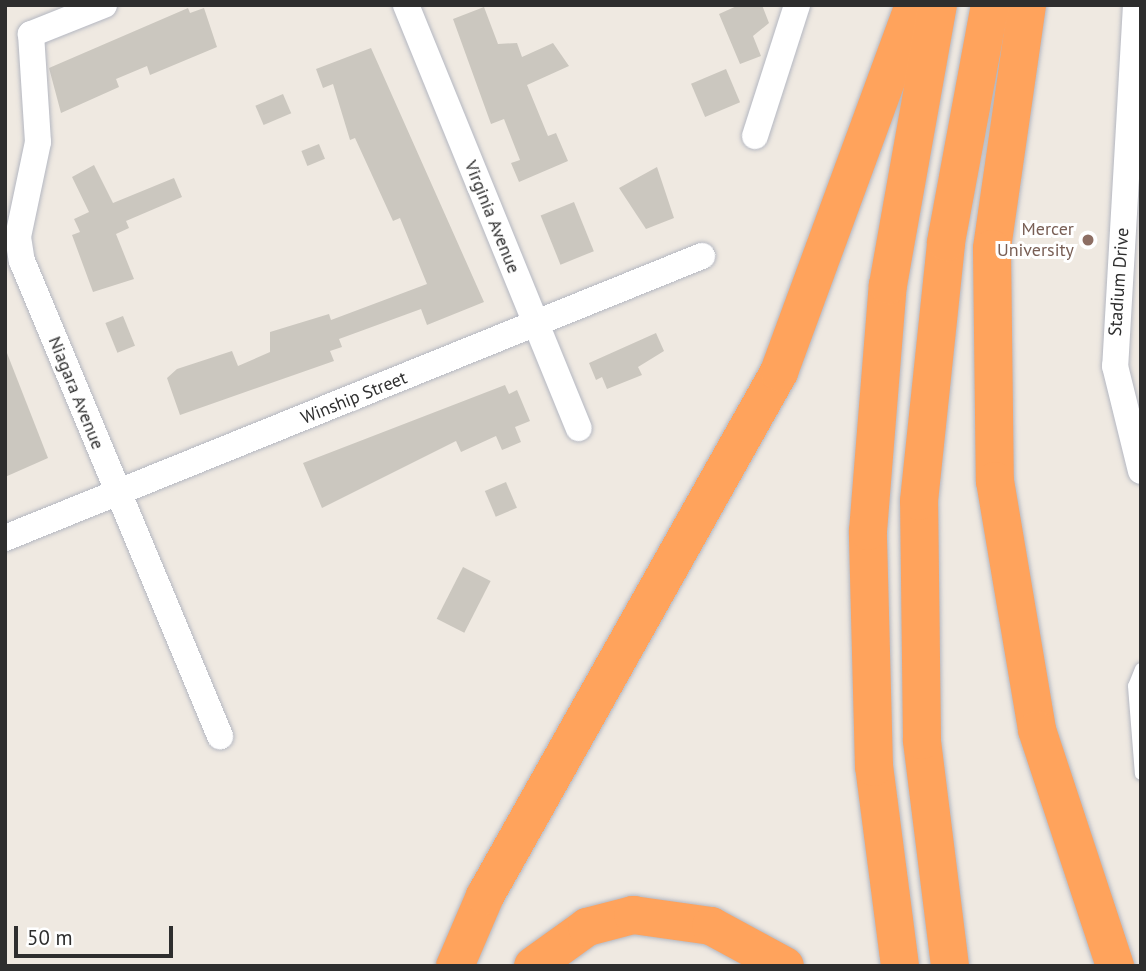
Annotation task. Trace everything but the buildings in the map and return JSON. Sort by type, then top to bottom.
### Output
[{"type":"highway","points":[[455,966],[485,896],[779,372],[914,5]]},
{"type":"highway","points":[[900,966],[874,767],[868,531],[888,285],[938,5]]},
{"type":"highway","points":[[950,966],[930,827],[918,586],[927,390],[946,242],[990,5]]},
{"type":"highway","points":[[1027,5],[992,249],[995,481],[1037,730],[1115,966]]},
{"type":"highway","points":[[930,827],[975,966]]},
{"type":"highway","points":[[533,966],[587,927],[634,915],[711,926],[785,966]]},
{"type":"street","name":"Niagara Avenue","points":[[104,5],[30,34],[38,142],[18,237],[22,261],[220,736]]},
{"type":"street","name":"Virginia Avenue","points":[[405,5],[579,428]]},
{"type":"street","points":[[755,136],[797,5]]},
{"type":"street","name":"Stadium Drive","points":[[1136,5],[1135,162],[1115,366],[1141,471]]},
{"type":"street","name":"Winship Street","points":[[5,537],[702,256]]},
{"type":"lane","points":[[1141,669],[1134,686],[1141,774]]},
{"type":"place","name":"Mercer University","points":[[1088,240]]}]
